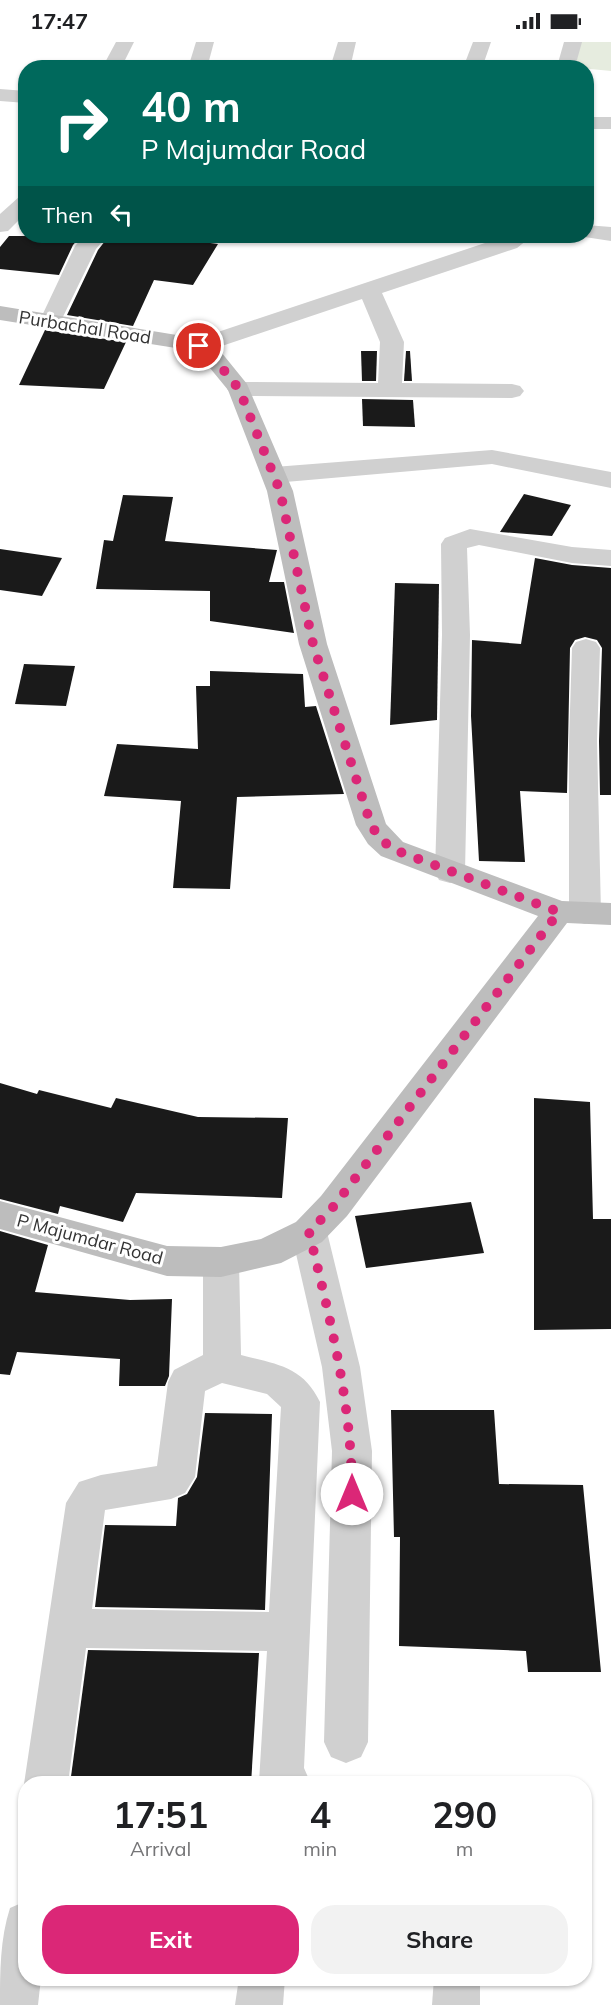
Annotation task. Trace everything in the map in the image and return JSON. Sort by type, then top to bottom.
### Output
[{"type":"street","points":[[115,60],[125,42]]},
{"type":"street","points":[[200,60],[206,42]]},
{"type":"street","points":[[342,60],[347,42]]},
{"type":"street","points":[[475,60],[482,42]]},
{"type":"street","points":[[569,60],[573,42]]},
{"type":"street","points":[[0,95],[18,96]]},
{"type":"street","points":[[0,225],[18,208]]},
{"type":"street","points":[[594,232],[611,234]]},
{"type":"street","points":[[50,322],[89,243]]},
{"type":"street","points":[[199,346],[509,243]]},
{"type":"street","points":[[369,289],[392,342],[388,390]]},
{"type":"street","name":"Purbachal Road","points":[[0,313],[199,346]]},
{"type":"street","points":[[199,346],[209,352],[239,389],[274,475],[280,491],[313,644],[371,825],[379,837],[392,849],[450,872],[585,913],[583,741],[586,648]]},
{"type":"street","points":[[239,389],[512,391]]},
{"type":"street","points":[[274,475],[492,457],[611,480]]},
{"type":"street","points":[[450,872],[456,635],[454,544],[470,537],[479,537],[572,555],[611,558]]},
{"type":"street","name":"P Majumdar Road","points":[[0,1215],[167,1261],[221,1262],[268,1253],[309,1232],[585,913]]},
{"type":"street","points":[[309,1232],[340,1367],[352,1451],[346,1742]]},
{"type":"street","points":[[221,1262],[222,1367]]},
{"type":"street","points":[[47,1776],[86,1503],[93,1495],[171,1481],[175,1477],[188,1382],[204,1372],[222,1367],[275,1380],[287,1386],[301,1402],[284,1776]]},
{"type":"street","points":[[69,1628],[289,1632]]},
{"type":"street","points":[[14,2005],[18,1978]]},
{"type":"street","points":[[259,2005],[261,1986]]},
{"type":"street","points":[[456,2005],[457,1986]]},
{"type":"shaded area","points":[[574,42],[611,42],[611,71],[594,69],[594,60],[571,60]]},
{"type":"building","points":[[9,236],[18,236],[18,243],[75,243],[59,275],[0,269],[0,247]]},
{"type":"building","points":[[104,243],[218,244],[193,285],[154,280],[133,326],[67,315]]},
{"type":"building","points":[[45,330],[126,342],[104,389],[19,385]]},
{"type":"building","points":[[361,351],[377,351],[376,381],[362,381]]},
{"type":"building","points":[[406,351],[410,351],[412,381],[404,381]]},
{"type":"building","points":[[362,399],[413,400],[415,427],[363,426]]},
{"type":"building","points":[[524,494],[571,505],[552,536],[500,532]]},
{"type":"building","points":[[123,495],[173,497],[165,541],[277,550],[269,582],[284,582],[294,633],[210,621],[210,591],[96,589],[104,540],[113,541]]},
{"type":"building","points":[[0,549],[62,558],[42,596],[0,590]]},
{"type":"building","points":[[535,558],[572,565],[611,568],[611,795],[600,795],[602,648],[597,640],[585,637],[575,640],[570,648],[567,793],[520,791],[525,862],[479,861],[471,716],[472,640],[521,644]]},
{"type":"building","points":[[395,583],[439,584],[437,720],[390,725]]},
{"type":"building","points":[[24,664],[75,666],[66,706],[15,704]]},
{"type":"building","points":[[210,671],[303,674],[305,707],[316,706],[344,794],[237,797],[230,889],[173,888],[181,801],[104,796],[117,744],[198,749],[196,686],[210,686]]},
{"type":"building","points":[[0,1083],[37,1094],[39,1090],[111,1108],[116,1098],[198,1117],[288,1118],[282,1198],[136,1193],[123,1222],[60,1206],[58,1214],[0,1199]]},
{"type":"building","points":[[534,1098],[590,1102],[593,1219],[611,1219],[611,1329],[534,1330]]},
{"type":"building","points":[[471,1202],[484,1253],[366,1268],[355,1216]]},
{"type":"building","points":[[0,1231],[48,1245],[35,1292],[130,1300],[172,1299],[169,1376],[165,1386],[119,1386],[120,1359],[17,1352],[10,1375],[0,1374]]},
{"type":"building","points":[[391,1410],[494,1410],[499,1484],[583,1485],[601,1672],[528,1672],[526,1651],[399,1646],[400,1537],[394,1537]]},
{"type":"building","points":[[205,1413],[272,1414],[265,1610],[95,1607],[105,1525],[176,1526],[178,1498],[187,1494],[197,1477]]},
{"type":"building","points":[[88,1650],[259,1653],[251,1776],[71,1776]]},
{"type":"route","points":[[199,346],[209,352],[239,389],[280,491],[313,644],[371,825],[379,837],[392,849],[559,912],[334,1206],[309,1232],[340,1367],[352,1451],[352,1494]]}]
